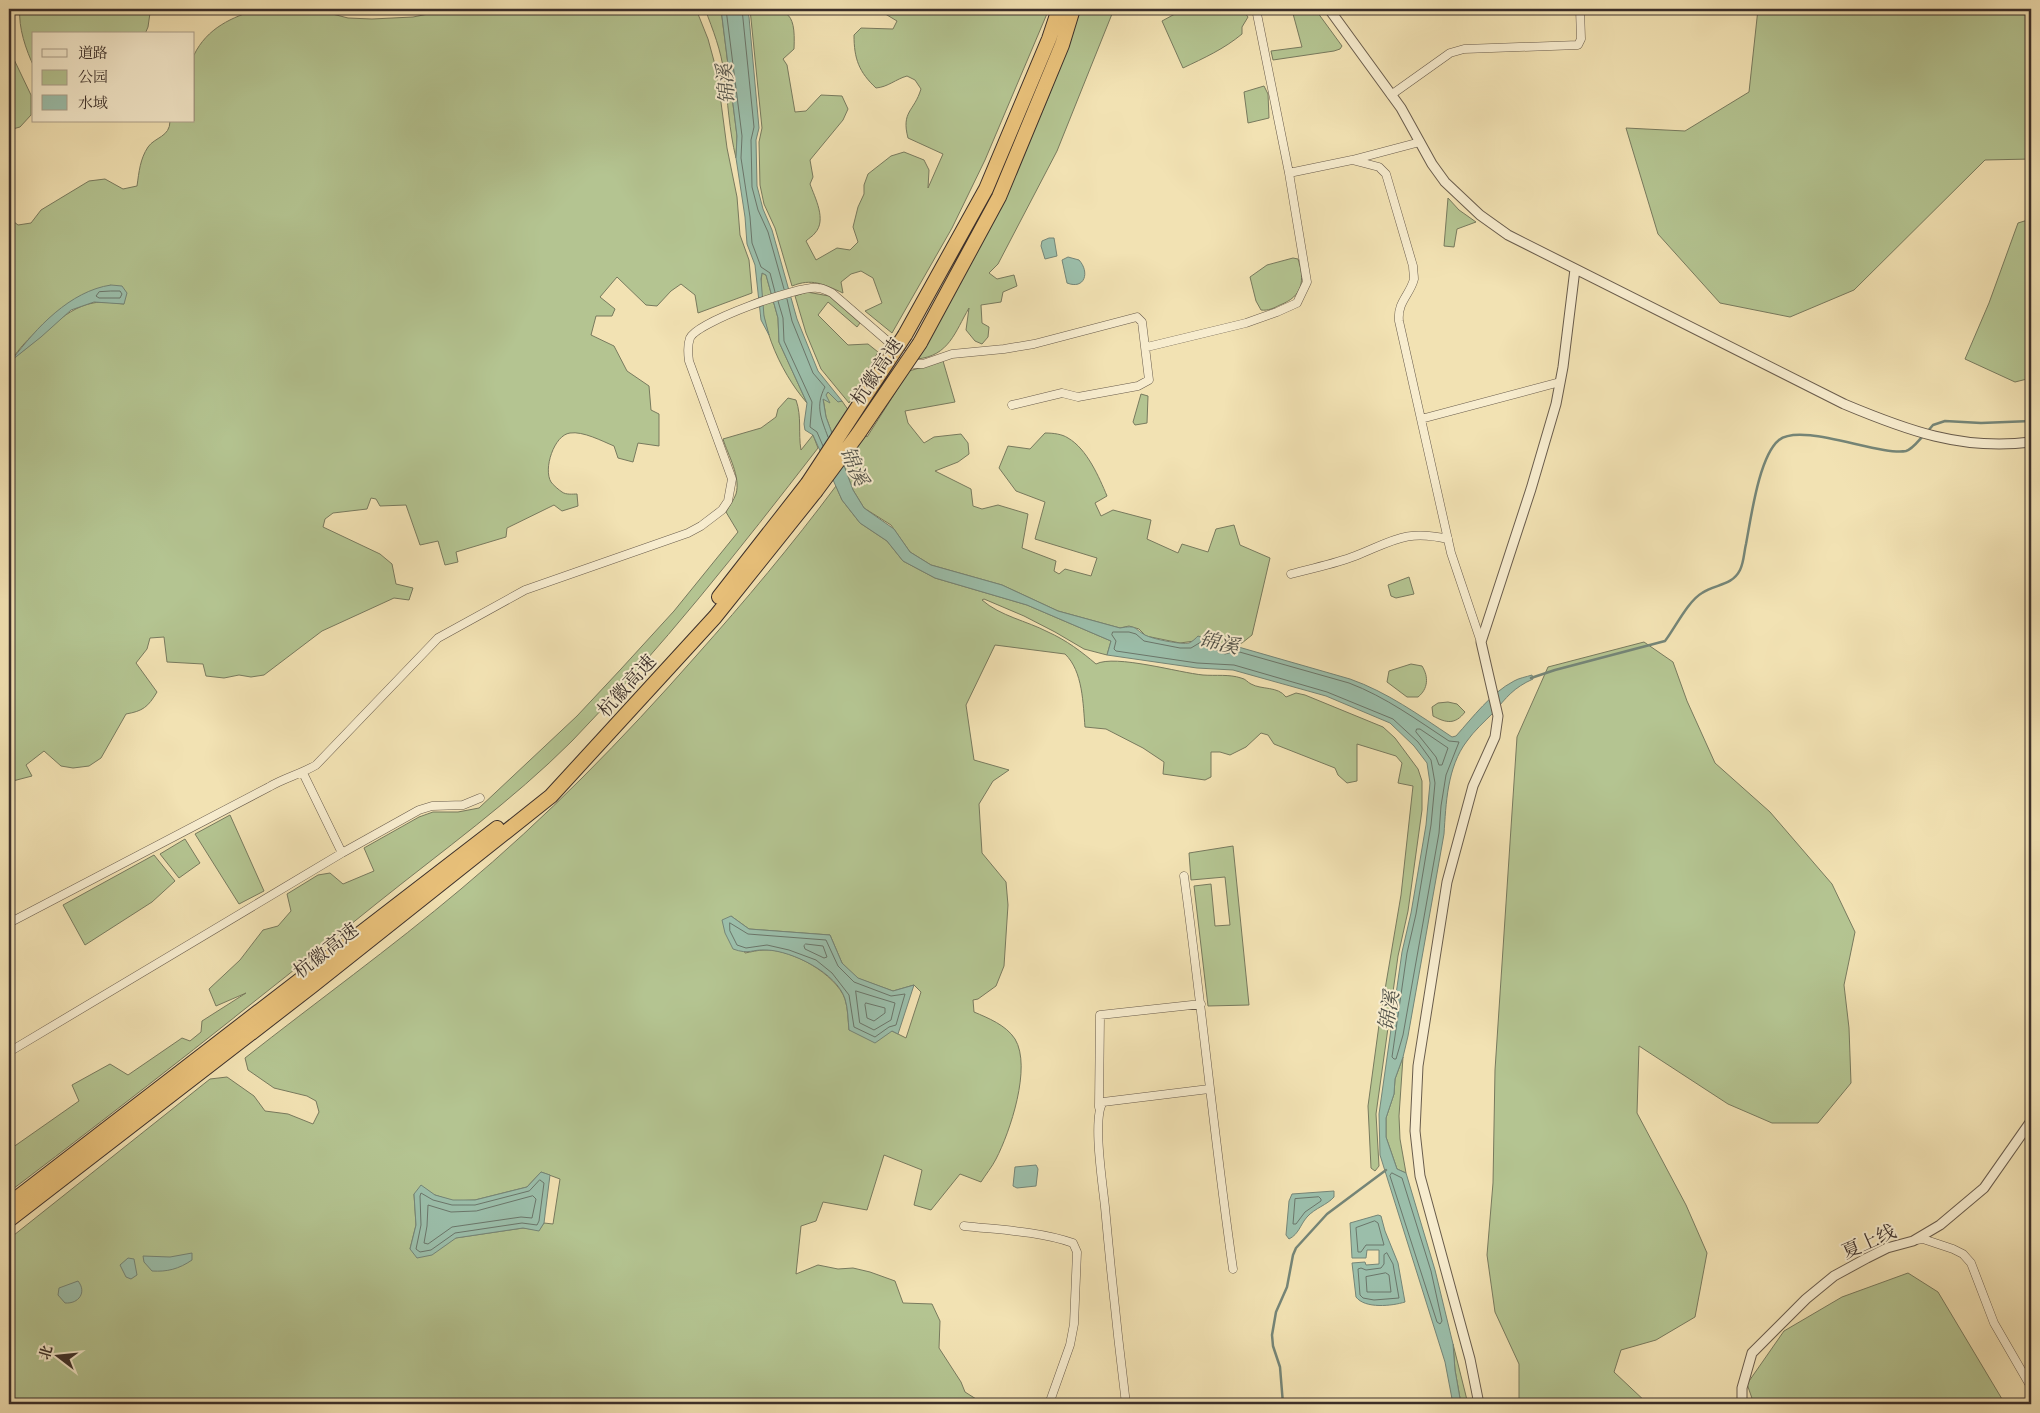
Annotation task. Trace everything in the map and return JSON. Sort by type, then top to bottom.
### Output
[{"type":"highway","name":"杭徽高速","points":[[9,1220],[312,986],[551,796],[715,617],[812,487],[905,335],[986,189],[1049,39],[1058,9]]},
{"type":"highway","name":"杭徽高速","points":[[9,1204],[546,789],[706,612],[858,434],[920,343],[999,196],[1062,45],[1074,9]]},
{"type":"street","points":[[1146,347],[1246,323],[1297,303],[1307,282],[1289,173],[1256,9]]},
{"type":"street","points":[[1329,9],[1391,95],[1445,182],[1480,215],[1508,234],[1844,404],[1892,424],[1967,443],[2031,442]]},
{"type":"street","points":[[1391,95],[1450,53],[1464,49],[1578,45],[1582,39],[1580,9]]},
{"type":"street","points":[[1289,173],[1352,160],[1420,142]]},
{"type":"street","points":[[1352,160],[1379,167],[1386,174],[1413,266],[1414,278],[1401,302],[1398,313],[1448,539],[1481,642],[1498,716],[1495,736],[1473,786],[1447,882],[1418,1066],[1415,1131],[1420,1176],[1470,1359],[1479,1404]]},
{"type":"street","points":[[1481,642],[1531,489],[1556,404],[1575,269]]},
{"type":"street","points":[[9,922],[290,776],[303,773],[316,765],[438,638],[524,590],[688,533],[702,526],[722,510],[728,501],[732,479],[689,362],[688,349],[690,338],[698,328],[794,291],[818,288],[832,293],[914,364],[923,364],[952,354],[1034,344],[1137,317],[1142,322],[1149,380],[1138,386],[1078,397],[1062,393],[1012,405]]},
{"type":"street","points":[[1421,420],[1560,382]]},
{"type":"street","points":[[1291,574],[1355,556],[1399,537],[1418,534],[1448,539]]},
{"type":"street","points":[[303,773],[342,853]]},
{"type":"street","points":[[9,1052],[342,853],[419,810],[432,806],[463,805],[480,798]]},
{"type":"street","points":[[1184,876],[1201,1004],[1209,1089],[1233,1269]]},
{"type":"street","points":[[1126,1404],[1099,1141],[1100,1015],[1201,1004]]},
{"type":"street","points":[[1099,1107],[1103,1102],[1209,1089]]},
{"type":"street","name":"夏上线","points":[[1742,1404],[1742,1388],[1752,1353],[1806,1299],[1834,1276],[1887,1248],[1913,1241],[1940,1225],[1984,1188],[2031,1121]]},
{"type":"street","points":[[964,1226],[1024,1232],[1056,1237],[1073,1243],[1077,1252],[1074,1324],[1070,1345],[1049,1404]]},
{"type":"street","points":[[1913,1241],[1923,1239],[1938,1243],[1963,1254],[1971,1263],[1994,1323],[2031,1387]]},
{"type":"green space","points":[[20,9],[146,9],[150,13],[146,32],[32,32],[32,62],[23,38]]},
{"type":"green space","points":[[259,9],[313,9],[348,18],[372,19],[413,17],[454,9],[696,9],[708,39],[717,72],[727,148],[737,197],[740,235],[749,260],[752,293],[698,313],[695,295],[681,284],[671,291],[657,306],[646,305],[617,277],[600,297],[615,309],[612,316],[596,316],[591,335],[614,346],[627,371],[649,386],[651,410],[659,414],[659,446],[638,443],[633,462],[618,458],[614,446],[598,439],[575,433],[564,435],[555,446],[549,461],[549,476],[552,483],[562,492],[577,494],[578,506],[562,511],[554,505],[507,528],[506,537],[456,552],[458,562],[445,565],[438,541],[420,545],[406,505],[380,506],[376,499],[371,498],[367,509],[333,513],[325,519],[323,527],[380,554],[392,564],[396,584],[413,588],[409,600],[394,598],[322,631],[264,675],[251,677],[239,675],[224,678],[206,676],[203,664],[167,662],[164,637],[150,638],[147,649],[136,663],[157,692],[144,708],[126,714],[101,758],[89,766],[73,768],[61,766],[44,751],[26,765],[32,776],[9,782],[9,218],[18,225],[31,223],[41,210],[89,181],[105,179],[123,189],[137,186],[140,166],[145,152],[151,144],[165,134],[170,122],[195,122],[195,53],[213,31],[230,20]],"holes":[[[111,285],[124,304],[108,302],[81,306],[61,319],[13,358],[22,346],[45,325]]]},
{"type":"green space","points":[[705,9],[721,9],[737,136],[736,158],[730,126],[723,65]]},
{"type":"green space","points":[[750,9],[772,9],[786,14],[790,18],[793,25],[794,49],[783,59],[787,65],[795,112],[806,111],[821,95],[842,96],[848,109],[843,120],[810,160],[813,177],[810,184],[819,209],[820,222],[815,233],[806,241],[816,260],[837,248],[850,250],[858,242],[853,227],[858,207],[864,194],[864,185],[868,174],[891,156],[904,152],[924,160],[929,170],[928,188],[943,154],[908,138],[906,129],[907,117],[921,89],[915,80],[907,76],[876,88],[865,76],[856,58],[854,35],[861,28],[893,29],[897,21],[880,9],[1049,9],[985,160],[952,228],[892,333],[865,311],[882,303],[873,278],[861,271],[851,274],[841,282],[843,293],[812,282],[792,286],[775,228],[764,204],[760,185],[759,142],[762,128]]},
{"type":"green space","points":[[1081,9],[1114,9],[1057,151],[998,264],[989,273],[997,279],[1014,275],[1017,286],[1003,292],[1001,302],[981,305],[982,323],[989,327],[988,337],[982,344],[975,341],[966,330],[969,308],[955,334],[944,348],[928,357],[917,359],[1013,177],[1048,98]]},
{"type":"green space","points":[[1184,9],[1242,9],[1248,17],[1242,27],[1242,34],[1221,49],[1183,68],[1162,21]]},
{"type":"green space","points":[[1263,9],[1315,9],[1342,46],[1334,51],[1273,60],[1271,51],[1302,47],[1292,10],[1264,14]]},
{"type":"green space","points":[[1758,9],[2031,9],[2031,159],[1985,160],[1854,290],[1790,317],[1720,303],[1658,234],[1626,128],[1685,131],[1749,92]]},
{"type":"green space","points":[[9,49],[31,95],[31,115],[20,127],[9,130]]},
{"type":"green space","points":[[1264,86],[1268,94],[1269,118],[1248,123],[1244,92]]},
{"type":"green space","points":[[1448,198],[1459,210],[1476,222],[1457,229],[1454,247],[1444,246]]},
{"type":"green space","points":[[2031,219],[2031,378],[2015,382],[1965,359],[1989,303],[2018,223]]},
{"type":"green space","points":[[1293,258],[1298,259],[1300,267],[1301,281],[1298,292],[1288,301],[1271,309],[1261,310],[1256,301],[1250,277],[1267,265]]},
{"type":"green space","points":[[762,273],[766,275],[778,318],[779,342],[807,403],[787,375],[771,342],[762,307]]},
{"type":"green space","points":[[807,292],[829,296],[860,323],[857,327],[828,302],[818,315],[848,345],[868,344],[878,352],[849,403],[821,369],[806,333],[795,296]]},
{"type":"green space","points":[[943,361],[955,402],[905,411],[908,423],[924,443],[934,437],[961,434],[968,443],[969,454],[958,462],[935,471],[971,489],[973,506],[982,509],[998,505],[1028,514],[1022,548],[1056,561],[1054,571],[1059,574],[1065,569],[1091,576],[1097,558],[1035,539],[1045,502],[1016,491],[999,468],[1008,446],[1030,449],[1045,433],[1066,437],[1075,443],[1087,456],[1104,489],[1107,496],[1095,503],[1101,516],[1113,510],[1151,520],[1147,539],[1178,553],[1182,544],[1208,552],[1216,529],[1234,525],[1240,545],[1270,558],[1252,635],[1242,643],[1231,644],[1235,646],[1227,649],[1218,646],[1209,639],[1180,643],[1146,636],[1139,629],[1129,626],[1120,628],[1058,611],[1002,585],[931,565],[910,552],[891,525],[864,508],[853,490],[826,417],[823,398],[828,392],[838,401],[842,401],[867,437],[909,371]]},
{"type":"green space","points":[[1141,394],[1148,396],[1147,423],[1135,425],[1133,422]]},
{"type":"green space","points":[[788,398],[796,400],[798,406],[801,450],[813,435],[818,448],[729,561],[637,671],[572,741],[476,825],[194,1050],[9,1192],[9,1150],[79,1101],[72,1085],[110,1064],[128,1075],[182,1038],[190,1041],[201,1032],[202,1021],[246,993],[216,1006],[209,989],[240,960],[263,930],[278,926],[291,911],[287,894],[318,875],[330,873],[343,884],[374,871],[364,848],[419,817],[433,812],[458,812],[479,808],[577,716],[674,611],[738,532],[726,512],[735,496],[737,480],[723,439],[761,428],[776,417],[778,409]]},
{"type":"green space","points":[[836,486],[842,500],[860,523],[887,541],[903,561],[935,578],[1027,605],[1111,641],[1107,655],[1084,649],[1024,616],[984,599],[982,600],[997,610],[1061,639],[1096,664],[1118,661],[1193,674],[1236,677],[1244,679],[1255,686],[1279,691],[1286,697],[1296,693],[1305,695],[1383,727],[1395,738],[1418,769],[1422,781],[1422,810],[1408,911],[1398,956],[1376,1114],[1379,1166],[1375,1171],[1371,1168],[1368,1106],[1379,1025],[1401,895],[1413,786],[1398,783],[1402,763],[1396,756],[1357,744],[1357,781],[1347,783],[1338,775],[1335,768],[1274,744],[1268,735],[1261,733],[1246,747],[1230,755],[1211,752],[1211,777],[1205,780],[1163,774],[1164,762],[1143,748],[1106,729],[1085,727],[1083,698],[1079,679],[1071,661],[1065,654],[995,645],[966,705],[974,760],[1009,770],[993,781],[979,804],[982,853],[1006,882],[1008,905],[1004,966],[996,986],[978,999],[973,1000],[974,1012],[996,1022],[1007,1030],[1015,1039],[1020,1051],[1020,1082],[1013,1117],[1002,1147],[993,1165],[981,1182],[960,1174],[931,1210],[914,1205],[922,1170],[884,1155],[867,1210],[823,1202],[816,1221],[801,1226],[796,1274],[818,1265],[838,1269],[853,1268],[895,1281],[903,1303],[932,1304],[940,1321],[939,1348],[961,1382],[965,1392],[984,1404],[9,1404],[9,1239],[210,1079],[227,1077],[254,1096],[265,1111],[288,1114],[313,1124],[319,1112],[316,1101],[307,1096],[274,1088],[248,1070],[245,1058],[435,911],[493,862],[583,777],[668,687],[750,594]],"holes":[[[731,916],[749,929],[830,935],[842,963],[857,978],[893,991],[914,985],[921,992],[906,1038],[892,1031],[849,1030],[845,999],[832,981],[811,964],[786,953],[764,950],[745,953]],[[541,1172],[560,1179],[553,1224],[544,1223],[539,1230],[523,1228],[455,1238],[433,1253],[410,1249],[416,1225],[414,1194],[435,1195],[453,1201],[475,1200],[527,1187]]]},
{"type":"green space","points":[[1409,577],[1414,594],[1396,598],[1391,596],[1388,585]]},
{"type":"green space","points":[[1644,642],[1673,662],[1687,701],[1715,763],[1770,812],[1832,884],[1855,932],[1844,985],[1849,1028],[1851,1083],[1818,1123],[1772,1123],[1728,1104],[1639,1046],[1637,1113],[1686,1205],[1707,1253],[1695,1317],[1656,1340],[1621,1350],[1614,1372],[1648,1404],[1519,1404],[1519,1364],[1495,1312],[1487,1255],[1493,1183],[1495,1070],[1517,737],[1548,667]]},
{"type":"green space","points":[[1411,664],[1422,666],[1426,674],[1426,687],[1418,697],[1407,697],[1387,682],[1389,671]]},
{"type":"green space","points":[[1448,702],[1457,704],[1465,712],[1454,721],[1446,721],[1433,716],[1432,707],[1438,703]]},
{"type":"green space","points":[[230,815],[264,891],[239,904],[195,834]]},
{"type":"green space","points":[[185,839],[200,863],[179,878],[160,854]]},
{"type":"green space","points":[[1233,846],[1249,1005],[1208,1006],[1194,886],[1211,884],[1215,926],[1230,925],[1225,877],[1191,880],[1189,853]]},
{"type":"green space","points":[[154,855],[175,881],[152,902],[85,945],[63,905]]},
{"type":"green space","points":[[1403,1057],[1399,1116],[1400,1139],[1406,1173],[1397,1169],[1386,1137],[1386,1118],[1394,1094],[1395,1079]]},
{"type":"green space","points":[[1908,1273],[1938,1292],[2005,1404],[1754,1404],[1747,1384],[1784,1331],[1842,1297]]},
{"type":"green space","points":[[1453,1344],[1468,1404],[1461,1404]]},
{"type":"water","points":[[721,9],[747,9],[759,128],[756,140],[757,186],[763,209],[772,230],[797,319],[818,371],[842,401],[838,402],[828,392],[826,395],[830,403],[823,399],[826,417],[853,490],[864,508],[894,529],[910,552],[931,565],[1002,585],[1058,611],[1120,628],[1132,627],[1149,637],[1167,641],[1189,643],[1198,636],[1226,649],[1235,646],[1350,679],[1390,697],[1452,737],[1456,736],[1498,692],[1516,680],[1532,675],[1533,679],[1511,693],[1467,741],[1460,751],[1451,774],[1444,834],[1408,1036],[1395,1079],[1394,1094],[1386,1118],[1386,1137],[1397,1169],[1406,1173],[1435,1270],[1453,1344],[1461,1404],[1453,1404],[1445,1362],[1380,1155],[1379,1114],[1402,952],[1411,913],[1426,825],[1430,783],[1427,763],[1414,746],[1390,723],[1326,696],[1233,670],[1197,668],[1107,655],[1111,641],[1027,605],[935,578],[903,561],[887,541],[860,523],[842,500],[813,435],[805,430],[807,403],[779,342],[778,318],[766,275],[762,273],[764,316],[769,335],[761,320],[755,265],[747,244],[736,158],[737,136]]},
{"type":"water","points":[[1054,238],[1057,256],[1045,259],[1041,246],[1042,241]]},
{"type":"water","points":[[1068,257],[1079,260],[1084,270],[1084,279],[1078,284],[1067,283],[1062,260]]},
{"type":"water","points":[[111,285],[122,286],[127,293],[124,304],[94,302],[71,310],[12,360],[43,324],[68,303],[96,289]]},
{"type":"water","points":[[731,916],[749,929],[830,935],[842,963],[858,978],[893,991],[914,985],[898,1034],[892,1031],[875,1043],[849,1030],[846,1003],[840,989],[823,972],[801,959],[777,951],[743,952],[733,949],[725,933],[722,920]]},
{"type":"water","points":[[1036,1165],[1038,1169],[1036,1186],[1017,1188],[1013,1186],[1015,1167]]},
{"type":"water","points":[[541,1172],[550,1175],[544,1223],[539,1231],[523,1228],[456,1238],[432,1255],[417,1258],[410,1249],[416,1225],[414,1194],[421,1185],[435,1195],[453,1200],[475,1200],[527,1187]]},
{"type":"water","points":[[1334,1191],[1334,1197],[1310,1214],[1295,1235],[1289,1239],[1286,1235],[1289,1201],[1292,1194]]},
{"type":"water","points":[[1378,1215],[1381,1216],[1398,1263],[1405,1302],[1393,1305],[1372,1305],[1360,1301],[1356,1297],[1352,1263],[1379,1264],[1379,1250],[1367,1250],[1366,1258],[1352,1258],[1350,1223]]},
{"type":"water","points":[[192,1253],[192,1260],[178,1268],[163,1271],[152,1271],[144,1262],[143,1256],[170,1257]]},
{"type":"water","points":[[128,1258],[134,1259],[137,1275],[131,1279],[126,1277],[120,1265]]},
{"type":"water","points":[[78,1281],[81,1285],[82,1293],[74,1302],[65,1303],[58,1295],[59,1288]]},
{"type":"waterway","points":[[1927,432],[1933,425],[1945,421],[1981,423],[2031,421]]},
{"type":"waterway","points":[[1531,678],[1665,641],[1687,608],[1697,597],[1707,590],[1733,579],[1742,564],[1761,473],[1766,459],[1779,440],[1790,436],[1804,435],[1878,449],[1906,451],[1913,447],[1923,436]]},
{"type":"waterway","points":[[1283,1404],[1280,1367],[1273,1346],[1272,1335],[1276,1312],[1287,1287],[1296,1248],[1327,1214],[1386,1170]]},
{"type":"water label","name":"锦溪","points":[[726,84]]},
{"type":"water label","name":"锦溪","points":[[854,466]]},
{"type":"water label","name":"锦溪","points":[[1219,643]]},
{"type":"water label","name":"锦溪","points":[[1389,1011]]}]
